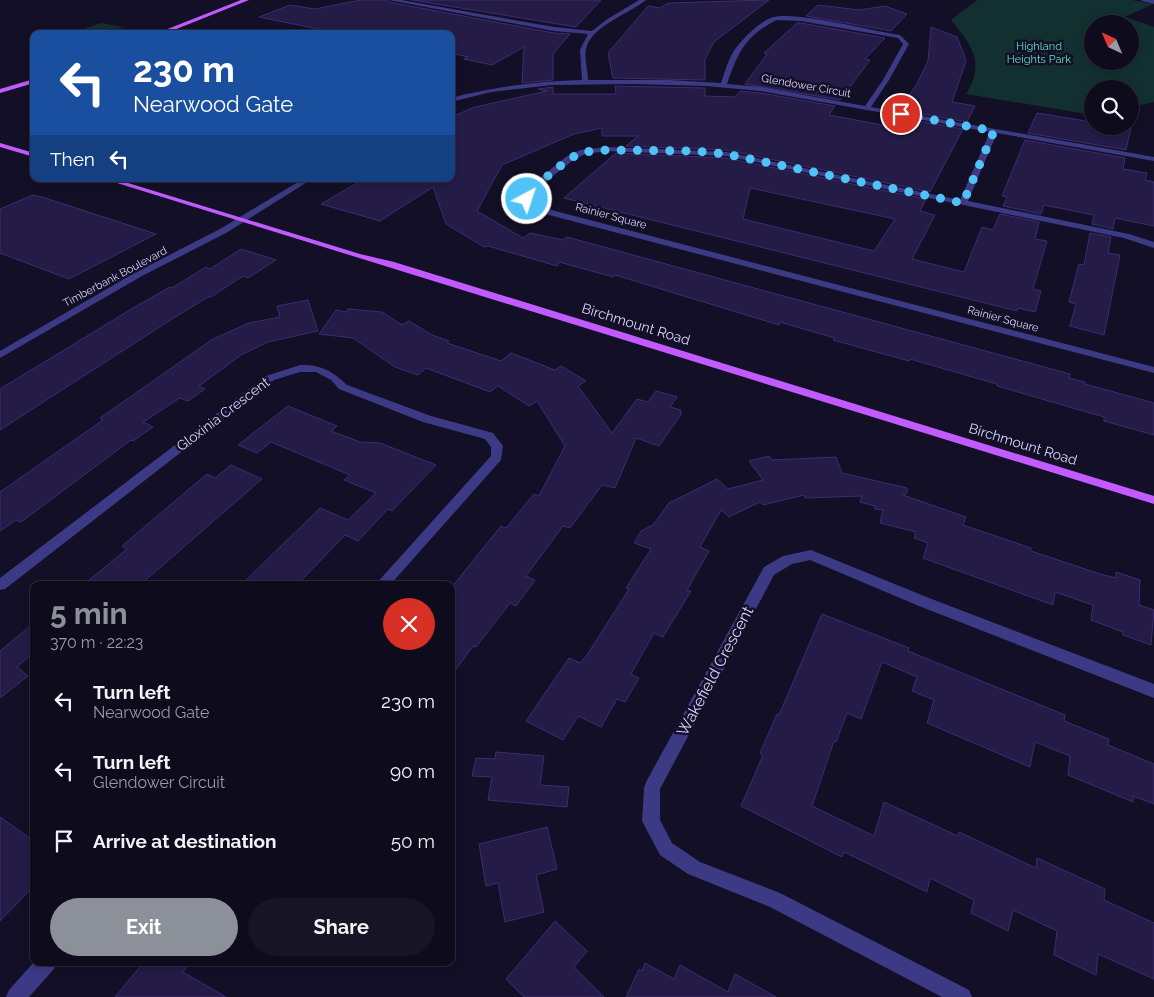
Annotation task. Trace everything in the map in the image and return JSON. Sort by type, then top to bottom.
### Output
[{"type":"main road","points":[[168,30],[246,0]]},
{"type":"main road","points":[[0,91],[30,82]]},
{"type":"main road","points":[[0,98],[8,95],[16,87]]},
{"type":"main road","points":[[0,145],[30,155]]},
{"type":"main road","name":"Birchmount Road","points":[[118,182],[357,256],[401,267],[1154,500]]},
{"type":"street","points":[[392,0],[554,29],[593,33]]},
{"type":"street","points":[[585,82],[583,48],[593,33],[643,0]]},
{"type":"street","points":[[1144,0],[1154,2]]},
{"type":"street","points":[[724,84],[733,57],[739,47],[764,24],[776,18],[801,18],[900,37],[906,44],[886,80],[866,108]]},
{"type":"street","name":"Glendower Circuit","points":[[455,99],[511,86],[656,81],[724,84],[1154,160]]},
{"type":"street","points":[[963,203],[994,131]]},
{"type":"street","name":"Rainier Square","points":[[1154,245],[1126,236],[726,154],[607,150],[583,152],[569,159],[529,191],[527,199],[529,203],[552,213],[1154,370]]},
{"type":"street","points":[[241,220],[303,182]]},
{"type":"street","name":"Timberbank Boulevard","points":[[0,355],[139,274],[180,255],[241,220]]},
{"type":"street","name":"Gloxinia Crescent","points":[[0,585],[270,378],[296,368],[306,367],[322,370],[334,377],[343,387],[427,418],[489,436],[497,446],[497,457],[386,581]]},
{"type":"street","name":"Wakefield Crescent","points":[[962,997],[774,899],[694,868],[666,849],[651,821],[652,788],[769,571],[788,560],[811,555],[924,602],[1154,691]]},
{"type":"street","points":[[16,997],[43,966]]},
{"type":"green space","name":"Highland Heights Park","points":[[977,0],[1132,0],[1153,4],[1129,15],[1084,15],[1084,70],[1139,70],[1139,22],[1154,27],[1154,102],[1139,105],[1139,80],[1084,80],[1084,114],[966,94],[972,83],[975,63],[974,54],[965,38],[951,20]]},
{"type":"green space","points":[[101,23],[123,27],[115,30],[81,30]]},
{"type":"building","points":[[361,0],[387,0],[389,2],[554,33],[570,34],[553,54],[553,80],[522,83],[524,47],[492,65],[464,59],[468,57],[455,54],[455,30],[323,30],[259,17],[290,5],[315,9]]},
{"type":"building","points":[[412,0],[601,0],[576,27]]},
{"type":"building","points":[[769,0],[714,42],[705,59],[705,80],[613,78],[608,53],[648,6],[660,8],[668,3]]},
{"type":"building","points":[[818,5],[859,10],[885,6],[907,14],[891,31],[806,16]]},
{"type":"building","points":[[797,23],[885,38],[865,59],[870,60],[840,100],[745,84],[767,54],[764,53]]},
{"type":"building","points":[[931,27],[957,37],[963,52],[966,61],[952,102],[975,106],[967,122],[899,110],[917,84],[928,61]]},
{"type":"building","points":[[615,86],[705,88],[705,96],[735,97],[740,91],[761,93],[835,106],[829,115],[888,126],[895,117],[963,129],[930,192],[726,150],[626,146],[638,136],[602,136],[602,128],[574,134],[502,165],[477,211],[523,238],[530,233],[563,240],[567,237],[1070,374],[1069,378],[1085,382],[1085,384],[1154,403],[1154,435],[1104,421],[1104,417],[997,386],[997,384],[910,359],[909,361],[833,340],[835,338],[780,322],[779,325],[615,275],[613,277],[559,262],[557,266],[488,246],[484,247],[446,224],[433,187],[380,221],[321,204],[359,182],[455,182],[455,115],[475,107],[547,91],[538,89],[553,87],[553,94],[616,94]]},
{"type":"building","points":[[1037,113],[1084,121],[1084,135],[1129,135],[1126,150],[1028,133]]},
{"type":"building","points":[[1025,140],[1125,158],[1123,169],[1147,173],[1145,180],[1154,182],[1154,226],[1115,218],[1113,229],[1092,224],[1094,215],[1044,205],[1041,214],[1003,206],[1007,197],[1002,196]]},
{"type":"building","points":[[616,153],[726,158],[926,199],[920,211],[935,215],[912,259],[964,272],[982,227],[993,230],[1000,214],[1039,222],[1035,239],[1047,241],[1033,289],[1041,291],[1035,312],[1018,308],[1017,311],[564,198]],"holes":[[[750,188],[895,219],[874,251],[743,219]]]},
{"type":"building","points":[[33,195],[156,234],[69,279],[0,253],[0,209]]},
{"type":"building","points":[[1090,233],[1111,237],[1108,253],[1120,255],[1104,335],[1070,326],[1076,304],[1069,302],[1079,264],[1084,265]]},
{"type":"building","points":[[241,249],[276,260],[248,278],[243,276],[172,319],[0,430],[0,389],[133,308],[170,287],[172,288],[206,267],[210,269]]},
{"type":"building","points":[[308,300],[318,331],[268,342],[241,355],[199,386],[205,389],[188,401],[180,398],[143,422],[153,427],[133,441],[131,440],[21,522],[16,520],[0,531],[0,492],[103,420],[100,418],[213,339],[249,323],[280,317],[277,306]]},
{"type":"building","points":[[348,309],[382,312],[402,325],[409,321],[432,335],[449,341],[447,343],[501,361],[511,353],[555,370],[561,366],[586,381],[578,386],[612,433],[637,399],[648,402],[656,391],[677,397],[670,407],[681,410],[680,412],[682,413],[659,446],[636,438],[615,488],[602,485],[570,528],[563,526],[526,576],[535,580],[516,606],[510,603],[476,647],[473,646],[455,671],[455,583],[501,526],[506,528],[534,494],[539,496],[565,446],[537,401],[529,406],[498,386],[490,392],[426,368],[418,375],[395,367],[353,338],[319,334],[336,310],[346,312]]},
{"type":"building","points":[[288,406],[337,426],[331,431],[360,442],[380,443],[436,465],[392,511],[388,509],[358,541],[345,535],[301,581],[245,581],[320,508],[348,520],[376,493],[344,480],[350,475],[271,442],[257,453],[238,445]]},
{"type":"building","points":[[769,456],[772,460],[836,457],[842,473],[907,488],[907,493],[903,495],[966,517],[963,525],[1031,548],[1031,551],[1100,574],[1116,578],[1116,572],[1140,580],[1139,605],[1154,610],[1151,645],[1123,635],[1123,632],[1091,620],[1093,605],[1055,592],[1053,605],[923,558],[928,543],[914,538],[916,532],[880,523],[883,510],[875,509],[875,506],[860,502],[862,496],[805,498],[804,495],[763,505],[760,502],[729,517],[721,510],[700,547],[709,551],[687,590],[691,591],[663,637],[654,633],[631,674],[639,678],[625,702],[617,699],[601,727],[578,716],[563,740],[526,721],[569,658],[580,663],[587,655],[629,589],[626,588],[651,549],[634,543],[641,531],[653,525],[669,503],[717,479],[728,489],[763,480],[749,461]]},
{"type":"building","points":[[231,465],[262,479],[145,581],[88,581],[127,549],[122,546],[207,474],[215,478]]},
{"type":"building","points":[[822,614],[909,648],[908,651],[1065,715],[1064,721],[1109,739],[1108,745],[1154,764],[1154,804],[1133,796],[1133,802],[1068,775],[1070,756],[1035,742],[1030,767],[927,723],[934,700],[912,691],[917,677],[882,662],[861,719],[847,713],[836,742],[834,741],[812,806],[874,836],[884,802],[958,836],[959,832],[1036,868],[1037,858],[1105,889],[1104,900],[1154,923],[1154,979],[1098,954],[1096,975],[1054,955],[1057,931],[1013,910],[1008,931],[971,913],[974,900],[930,878],[927,892],[844,852],[842,857],[741,806],[763,755],[760,753],[777,714],[779,715]]},
{"type":"building","points":[[30,626],[30,656],[17,667],[28,676],[0,698],[0,651]]},
{"type":"building","points":[[496,752],[544,756],[540,785],[569,787],[567,807],[488,800],[492,777],[472,776],[476,758],[495,759]]},
{"type":"building","points":[[0,817],[30,838],[30,890],[0,921]]},
{"type":"building","points":[[547,827],[557,869],[536,875],[544,912],[505,922],[498,883],[486,886],[479,844]]},
{"type":"building","points":[[555,921],[587,951],[574,967],[604,997],[524,997],[506,979]]},
{"type":"building","points":[[645,963],[674,979],[680,965],[728,992],[735,974],[776,997],[626,997],[639,969],[642,971]]},
{"type":"building","points":[[141,966],[187,966],[183,972],[226,997],[115,997]]},
{"type":"route","points":[[527,199],[529,191],[569,159],[583,152],[607,150],[695,151],[726,154],[963,203],[994,131],[901,114]]}]
